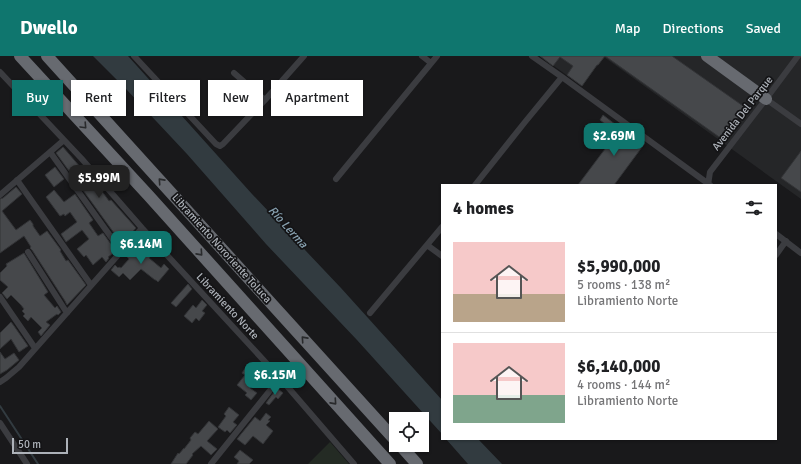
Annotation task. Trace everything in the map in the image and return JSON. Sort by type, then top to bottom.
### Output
[{"type":"highway","name":"Libramiento Nororiente Toluca","points":[[20,56],[149,196],[390,464]]},
{"type":"highway","name":"Libramiento Nororiente Toluca","points":[[47,56],[389,433]]},
{"type":"highway","points":[[707,56],[766,98]]},
{"type":"highway","points":[[406,452],[417,464]]},
{"type":"street","points":[[134,56],[216,144],[220,146],[265,100],[304,56]]},
{"type":"street","points":[[139,62],[144,56]]},
{"type":"street","points":[[422,56],[431,63]]},
{"type":"street","points":[[336,179],[437,56]]},
{"type":"street","points":[[532,56],[708,184]]},
{"type":"street","name":"Avenida Del Parque","points":[[709,184],[710,172],[798,56]]},
{"type":"street","name":"Libramiento Norte","points":[[0,72],[64,140],[142,228],[280,378],[354,464]]},
{"type":"street","points":[[234,73],[265,100]]},
{"type":"street","points":[[476,184],[562,77]]},
{"type":"street","points":[[766,98],[801,124]]},
{"type":"street","points":[[0,195],[64,140]]},
{"type":"street","points":[[50,152],[122,251]]},
{"type":"street","points":[[17,180],[91,285]]},
{"type":"street","points":[[0,382],[19,367],[142,228]]},
{"type":"street","points":[[370,313],[441,228]]},
{"type":"street","points":[[777,235],[801,253]]},
{"type":"street","points":[[777,254],[786,241]]},
{"type":"street","points":[[428,245],[441,255]]},
{"type":"street","points":[[28,252],[67,313]]},
{"type":"street","points":[[0,297],[36,348]]},
{"type":"street","points":[[211,464],[280,378]]},
{"type":"street","points":[[0,423],[27,464]]},
{"type":"shaded area","points":[[93,56],[128,56],[150,80],[134,80],[134,98],[126,89],[126,80],[117,80]]},
{"type":"shaded area","points":[[546,56],[801,56],[801,199],[604,57],[582,86],[544,59]]},
{"type":"shaded area","points":[[151,116],[182,116],[252,194],[341,288],[441,399],[441,433],[429,420],[429,412],[422,412],[357,340],[266,244],[187,154]]},
{"type":"shaded area","points":[[447,440],[479,440],[502,464],[468,464]]},
{"type":"shaded area","points":[[330,442],[349,464],[308,464]]},
{"type":"building","points":[[540,56],[605,56],[582,86],[567,75],[573,66],[560,57],[553,66]]},
{"type":"building","points":[[605,56],[672,56],[746,108],[722,139]]},
{"type":"building","points":[[603,115],[620,128],[622,126],[645,143],[615,184],[579,184],[617,133],[600,120]]},
{"type":"building","points":[[63,147],[109,201],[111,200],[136,228],[122,244],[56,153]]},
{"type":"building","points":[[801,151],[801,192],[781,178]]},
{"type":"building","points":[[55,167],[64,179],[54,187],[45,175]]},
{"type":"building","points":[[16,187],[22,194],[2,211],[16,230],[30,220],[40,236],[47,231],[61,250],[60,251],[66,261],[68,260],[86,285],[67,305],[30,248],[31,247],[24,236],[0,253],[0,199]]},
{"type":"building","points":[[54,190],[64,202],[75,194],[93,220],[89,223],[98,236],[103,233],[116,251],[108,257],[109,258],[106,262],[102,257],[93,265],[86,255],[84,257],[77,249],[89,239],[82,230],[66,242],[61,234],[77,222],[70,212],[65,216],[64,214],[60,216],[46,197]]},
{"type":"building","points":[[151,245],[156,250],[149,258],[161,268],[164,264],[169,269],[158,282],[141,269],[130,280],[123,273],[119,277],[111,270],[115,265],[118,268],[121,268],[129,259],[126,256],[134,247],[142,254]]},
{"type":"building","points":[[24,253],[48,292],[44,295],[55,308],[57,306],[61,312],[46,322],[50,325],[41,336],[38,332],[42,328],[31,317],[28,321],[23,316],[25,314],[22,311],[24,309],[11,295],[7,299],[2,293],[8,287],[0,280],[0,273],[7,266],[6,264]]},
{"type":"building","points":[[188,284],[192,289],[176,307],[171,303]]},
{"type":"building","points":[[202,300],[207,305],[202,311],[205,313],[199,321],[196,318],[192,323],[184,316],[193,305],[196,308]]},
{"type":"building","points":[[11,322],[28,346],[19,352],[11,339],[0,349],[0,333]]},
{"type":"building","points":[[0,352],[5,359],[14,353],[19,360],[0,374]]},
{"type":"building","points":[[248,364],[259,372],[258,374],[260,375],[250,388],[257,393],[251,400],[245,395],[247,393],[237,385],[245,375],[242,373]]},
{"type":"building","points":[[277,388],[283,393],[278,399],[276,397],[269,405],[266,403]]},
{"type":"building","points":[[229,407],[239,415],[233,422],[237,425],[230,433],[227,430],[225,432],[218,427],[226,416],[224,414]]},
{"type":"building","points":[[266,413],[271,417],[268,420],[270,421],[266,425],[273,431],[263,444],[253,436],[245,445],[237,439],[255,417],[260,421]]},
{"type":"building","points":[[209,421],[218,429],[207,441],[217,449],[211,455],[201,446],[192,454],[193,455],[186,464],[171,464],[178,453],[179,454],[184,449],[191,440],[190,438],[195,432],[198,434]]},
{"type":"building","points":[[240,450],[253,460],[249,464],[237,464],[239,461],[234,457]]},
{"type":"waterway","points":[[0,406],[38,464]]},
{"type":"water label","name":"Río Lerma","points":[[288,227]]}]
